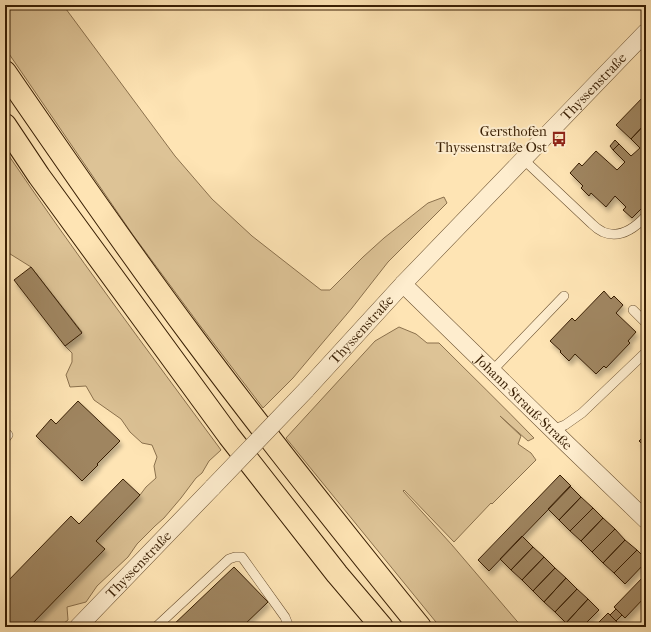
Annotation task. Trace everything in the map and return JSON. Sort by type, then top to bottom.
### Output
[{"type":"highway","points":[[5,72],[128,249],[195,341],[314,496],[420,627]]},
{"type":"highway","points":[[5,125],[44,182],[229,436],[338,574],[382,627]]},
{"type":"street","name":"Thyssenstraße","points":[[78,627],[306,390],[403,284],[646,32]]},
{"type":"street","name":"Johann-Strauß-Straße","points":[[403,284],[646,520]]},
{"type":"lane","points":[[523,159],[592,224],[603,232],[614,234],[627,232],[637,226],[646,216]]},
{"type":"lane","points":[[492,371],[564,296]]},
{"type":"lane","points":[[633,310],[646,323]]},
{"type":"lane","points":[[552,430],[565,425],[582,413],[646,352]]},
{"type":"lane","points":[[5,432],[8,435],[5,439]]},
{"type":"lane","points":[[156,627],[235,556],[242,557],[285,617],[289,627]]},
{"type":"shaded area","points":[[5,5],[63,5],[175,156],[212,199],[252,236],[321,290],[330,290],[384,238],[428,203],[444,197],[447,203],[388,262],[352,308],[293,378],[263,408],[133,235],[5,48]]},
{"type":"shaded area","points":[[5,150],[84,264],[221,450],[209,461],[202,473],[196,478],[164,518],[137,544],[128,557],[97,586],[86,602],[67,607],[68,620],[59,627],[29,627],[104,549],[96,541],[156,478],[154,466],[157,457],[152,445],[142,443],[130,432],[121,419],[94,400],[86,386],[70,387],[66,375],[72,362],[72,353],[65,346],[82,332],[31,267],[7,252],[5,249]]},
{"type":"shaded area","points":[[399,327],[416,334],[427,343],[439,343],[534,438],[528,441],[500,416],[521,436],[518,444],[531,453],[536,460],[492,504],[491,503],[454,542],[404,490],[403,491],[452,545],[522,627],[440,627],[286,438],[375,341]]},
{"type":"building","points":[[646,94],[646,123],[631,139],[616,125]]},
{"type":"building","points":[[646,123],[646,204],[632,218],[623,210],[626,207],[615,196],[606,207],[591,193],[589,196],[581,188],[583,186],[570,173],[579,163],[582,166],[596,151],[617,170],[625,162],[613,150],[619,144],[631,156],[640,148],[631,139]]},
{"type":"building","points":[[615,140],[619,144],[613,150],[610,146]]},
{"type":"building","points":[[31,267],[82,333],[65,346],[14,280]]},
{"type":"building","points":[[604,291],[611,299],[614,296],[623,305],[616,313],[636,332],[628,341],[630,343],[606,368],[604,366],[596,374],[575,354],[569,361],[550,341],[572,318],[575,321]]},
{"type":"building","points":[[78,401],[120,441],[82,481],[36,436],[51,419],[56,424]]},
{"type":"building","points":[[646,434],[646,448],[639,441]]},
{"type":"building","points":[[560,475],[571,486],[489,571],[478,560]]},
{"type":"building","points":[[123,479],[140,495],[96,541],[105,549],[29,627],[5,627],[5,584],[71,516],[79,524]]},
{"type":"building","points":[[570,486],[581,497],[559,520],[548,509]]},
{"type":"building","points":[[581,497],[593,508],[570,531],[559,520]]},
{"type":"building","points":[[593,508],[603,518],[581,541],[570,531]]},
{"type":"building","points":[[603,518],[615,529],[592,552],[581,541]]},
{"type":"building","points":[[615,529],[625,540],[603,563],[592,552]]},
{"type":"building","points":[[522,536],[533,547],[511,570],[500,559]]},
{"type":"building","points":[[625,540],[637,550],[614,573],[603,563]]},
{"type":"building","points":[[533,547],[544,557],[522,580],[511,570]]},
{"type":"building","points":[[637,550],[646,559],[646,562],[625,584],[614,573]]},
{"type":"building","points":[[544,557],[555,568],[533,591],[522,580]]},
{"type":"building","points":[[234,567],[268,602],[242,627],[171,627]]},
{"type":"building","points":[[555,568],[566,578],[544,602],[533,591]]},
{"type":"building","points":[[646,574],[646,596],[625,618],[614,607]]},
{"type":"building","points":[[566,578],[577,589],[555,612],[544,602]]},
{"type":"building","points":[[577,589],[588,599],[566,623],[555,612]]},
{"type":"building","points":[[588,599],[599,610],[582,627],[570,627],[566,623]]},
{"type":"building","points":[[616,609],[622,615],[616,621],[610,615]]},
{"type":"building","points":[[608,613],[619,624],[616,627],[594,627]]},
{"type":"place","name":"Gersthofen Thyssenstraße Ost","points":[[559,139]]}]
